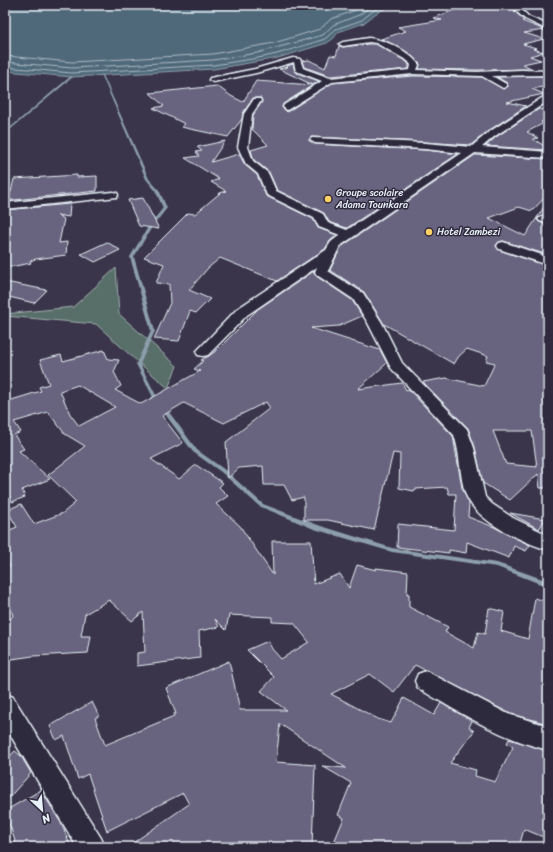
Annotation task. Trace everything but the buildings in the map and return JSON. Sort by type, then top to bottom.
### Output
[{"type":"street","points":[[526,6],[518,10],[527,18],[548,28]]},
{"type":"street","points":[[343,44],[378,40],[412,59],[415,65],[413,72]]},
{"type":"street","points":[[213,80],[256,71],[293,60],[297,61],[299,69],[305,73],[317,78],[330,80],[413,72],[434,72],[464,77],[483,73],[548,73]]},
{"type":"street","points":[[434,72],[442,82]]},
{"type":"street","points":[[483,73],[503,86]]},
{"type":"street","points":[[287,107],[318,86],[330,80]]},
{"type":"street","points":[[548,97],[520,117],[492,134],[473,150],[335,244],[321,272],[358,296],[375,323],[396,365],[461,433],[466,446],[475,497],[491,513],[534,538],[548,543]]},
{"type":"street","points":[[257,101],[248,114],[243,147],[249,162],[263,173],[270,193],[319,216],[323,225],[349,235]]},
{"type":"street","points":[[315,140],[548,155]]},
{"type":"street","points":[[5,206],[113,195]]},
{"type":"street","points":[[504,246],[548,261]]},
{"type":"street","points":[[203,352],[242,312],[331,252]]},
{"type":"street","points":[[426,681],[493,720],[529,734],[548,738]]},
{"type":"street","points":[[5,705],[92,847]]},
{"type":"green space","points":[[116,268],[119,314],[177,366],[168,388],[96,324],[5,316],[5,314],[73,307]]},
{"type":"water","points":[[5,5],[398,5],[388,7],[375,14],[364,23],[338,32],[334,38],[327,43],[278,58],[214,69],[72,77],[5,71]]},
{"type":"water","points":[[398,5],[469,5],[434,9]]},
{"type":"waterway","points":[[102,75],[148,179],[157,190],[165,208],[150,227],[132,257],[153,331],[138,364],[157,401]]},
{"type":"waterway","points":[[5,133],[72,77]]},
{"type":"waterway","points":[[164,409],[195,451],[223,471],[261,505],[316,527],[392,550],[497,565],[548,584]]},
{"type":"place","name":"Groupe scolaire Adama Tounkara","points":[[328,199]]},
{"type":"place","name":"Hotel Zambezi","points":[[429,232]]}]
